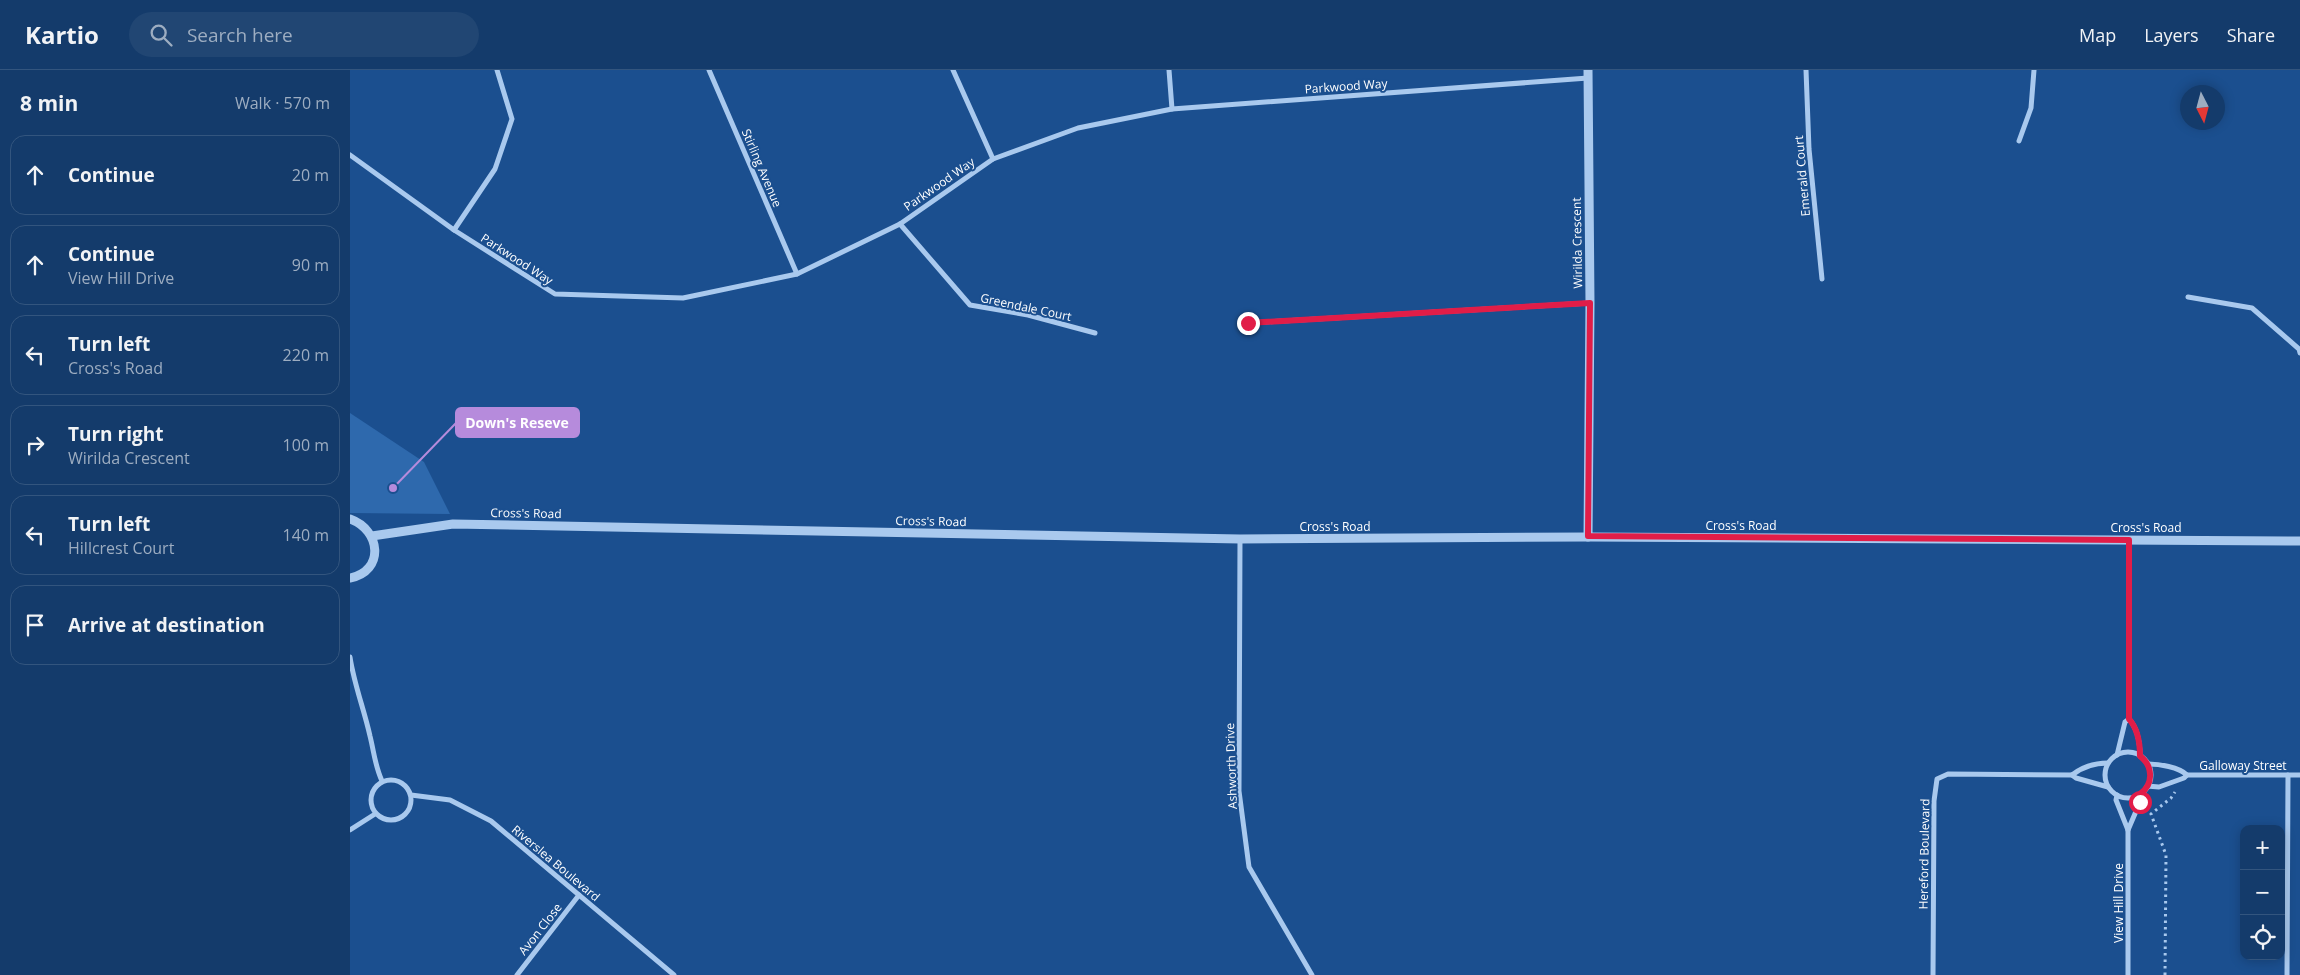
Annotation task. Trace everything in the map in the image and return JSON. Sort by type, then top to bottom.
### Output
[{"type":"street","points":[[454,230],[495,169],[512,119],[497,70]]},
{"type":"street","name":"Stirling Avenue","points":[[709,70],[797,274]]},
{"type":"street","points":[[953,70],[993,159]]},
{"type":"street","points":[[1169,70],[1172,110]]},
{"type":"street","name":"Emerald Court","points":[[1806,70],[1809,149],[1822,279]]},
{"type":"street","points":[[2019,141],[2031,108],[2034,70]]},
{"type":"street","name":"Parkwood Way","points":[[350,155],[454,230],[555,294],[683,298],[797,274],[900,224],[993,159],[1078,128],[1172,110],[1588,74]]},
{"type":"street","name":"Wirilda Crescent","points":[[1588,74],[1590,303],[1588,536]]},
{"type":"street","name":"Greendale Court","points":[[900,224],[970,305],[1028,316],[1095,333]]},
{"type":"street","points":[[2188,297],[2252,308],[2299,349],[2300,353]]},
{"type":"street","points":[[1248,323],[1590,303]]},
{"type":"street","points":[[350,519],[366,528],[372,536],[375,546],[374,555],[364,572],[350,578]]},
{"type":"street","name":"Cross's Road","points":[[372,536],[453,524],[1240,539],[1588,536],[2300,541]]},
{"type":"street","name":"Ashworth Drive","points":[[1240,539],[1239,791],[1249,867],[1312,975]]},
{"type":"street","points":[[2129,540],[2129,719],[2140,744],[2140,756]]},
{"type":"street","points":[[350,657],[354,680],[370,736],[376,770],[382,781]]},
{"type":"street","points":[[2116,755],[2128,752],[2140,756],[2148,764],[2150,775],[2147,786],[2140,794],[2128,797],[2117,795],[2108,787],[2105,775],[2108,763],[2116,755],[2123,727],[2129,719]]},
{"type":"street","name":"Hereford Boulevard","points":[[1933,975],[1934,801],[1937,779],[1948,774],[2072,775],[2098,763],[2108,763]]},
{"type":"street","name":"Galloway Street","points":[[2148,764],[2158,764],[2184,772],[2187,775],[2300,775]]},
{"type":"street","name":"Hereford Boulevard","points":[[2072,775],[2076,778],[2108,787]]},
{"type":"street","name":"Galloway Street","points":[[2147,786],[2159,786],[2184,778],[2187,775]]},
{"type":"street","points":[[2287,975],[2288,775]]},
{"type":"street","points":[[395,779],[406,785],[411,795],[410,810],[399,819],[386,820],[375,814],[370,802],[373,789],[382,781],[395,779]]},
{"type":"street","name":"View Hill Drive","points":[[2128,830],[2140,802],[2140,794]]},
{"type":"street","name":"Riverslea Boulevard","points":[[411,795],[450,800],[491,821],[674,975]]},
{"type":"street","name":"View Hill Drive","points":[[2117,795],[2116,800],[2128,830],[2128,975]]},
{"type":"street","points":[[350,830],[375,814]]},
{"type":"street","name":"Avon Close","points":[[517,975],[578,895]]},
{"type":"path","points":[[2165,975],[2166,855],[2151,814],[2171,798],[2187,775]]},
{"type":"shaded area","points":[[350,413],[424,462],[450,514],[350,513]]},
{"type":"place","name":"Down's Reseve","points":[[393,488]]},
{"type":"route","points":[[1248,323],[1590,303],[1588,536],[2129,540],[2129,719],[2132,722],[2140,744],[2140,756],[2145,759],[2150,770],[2150,781],[2140,794],[2140,802]]}]
